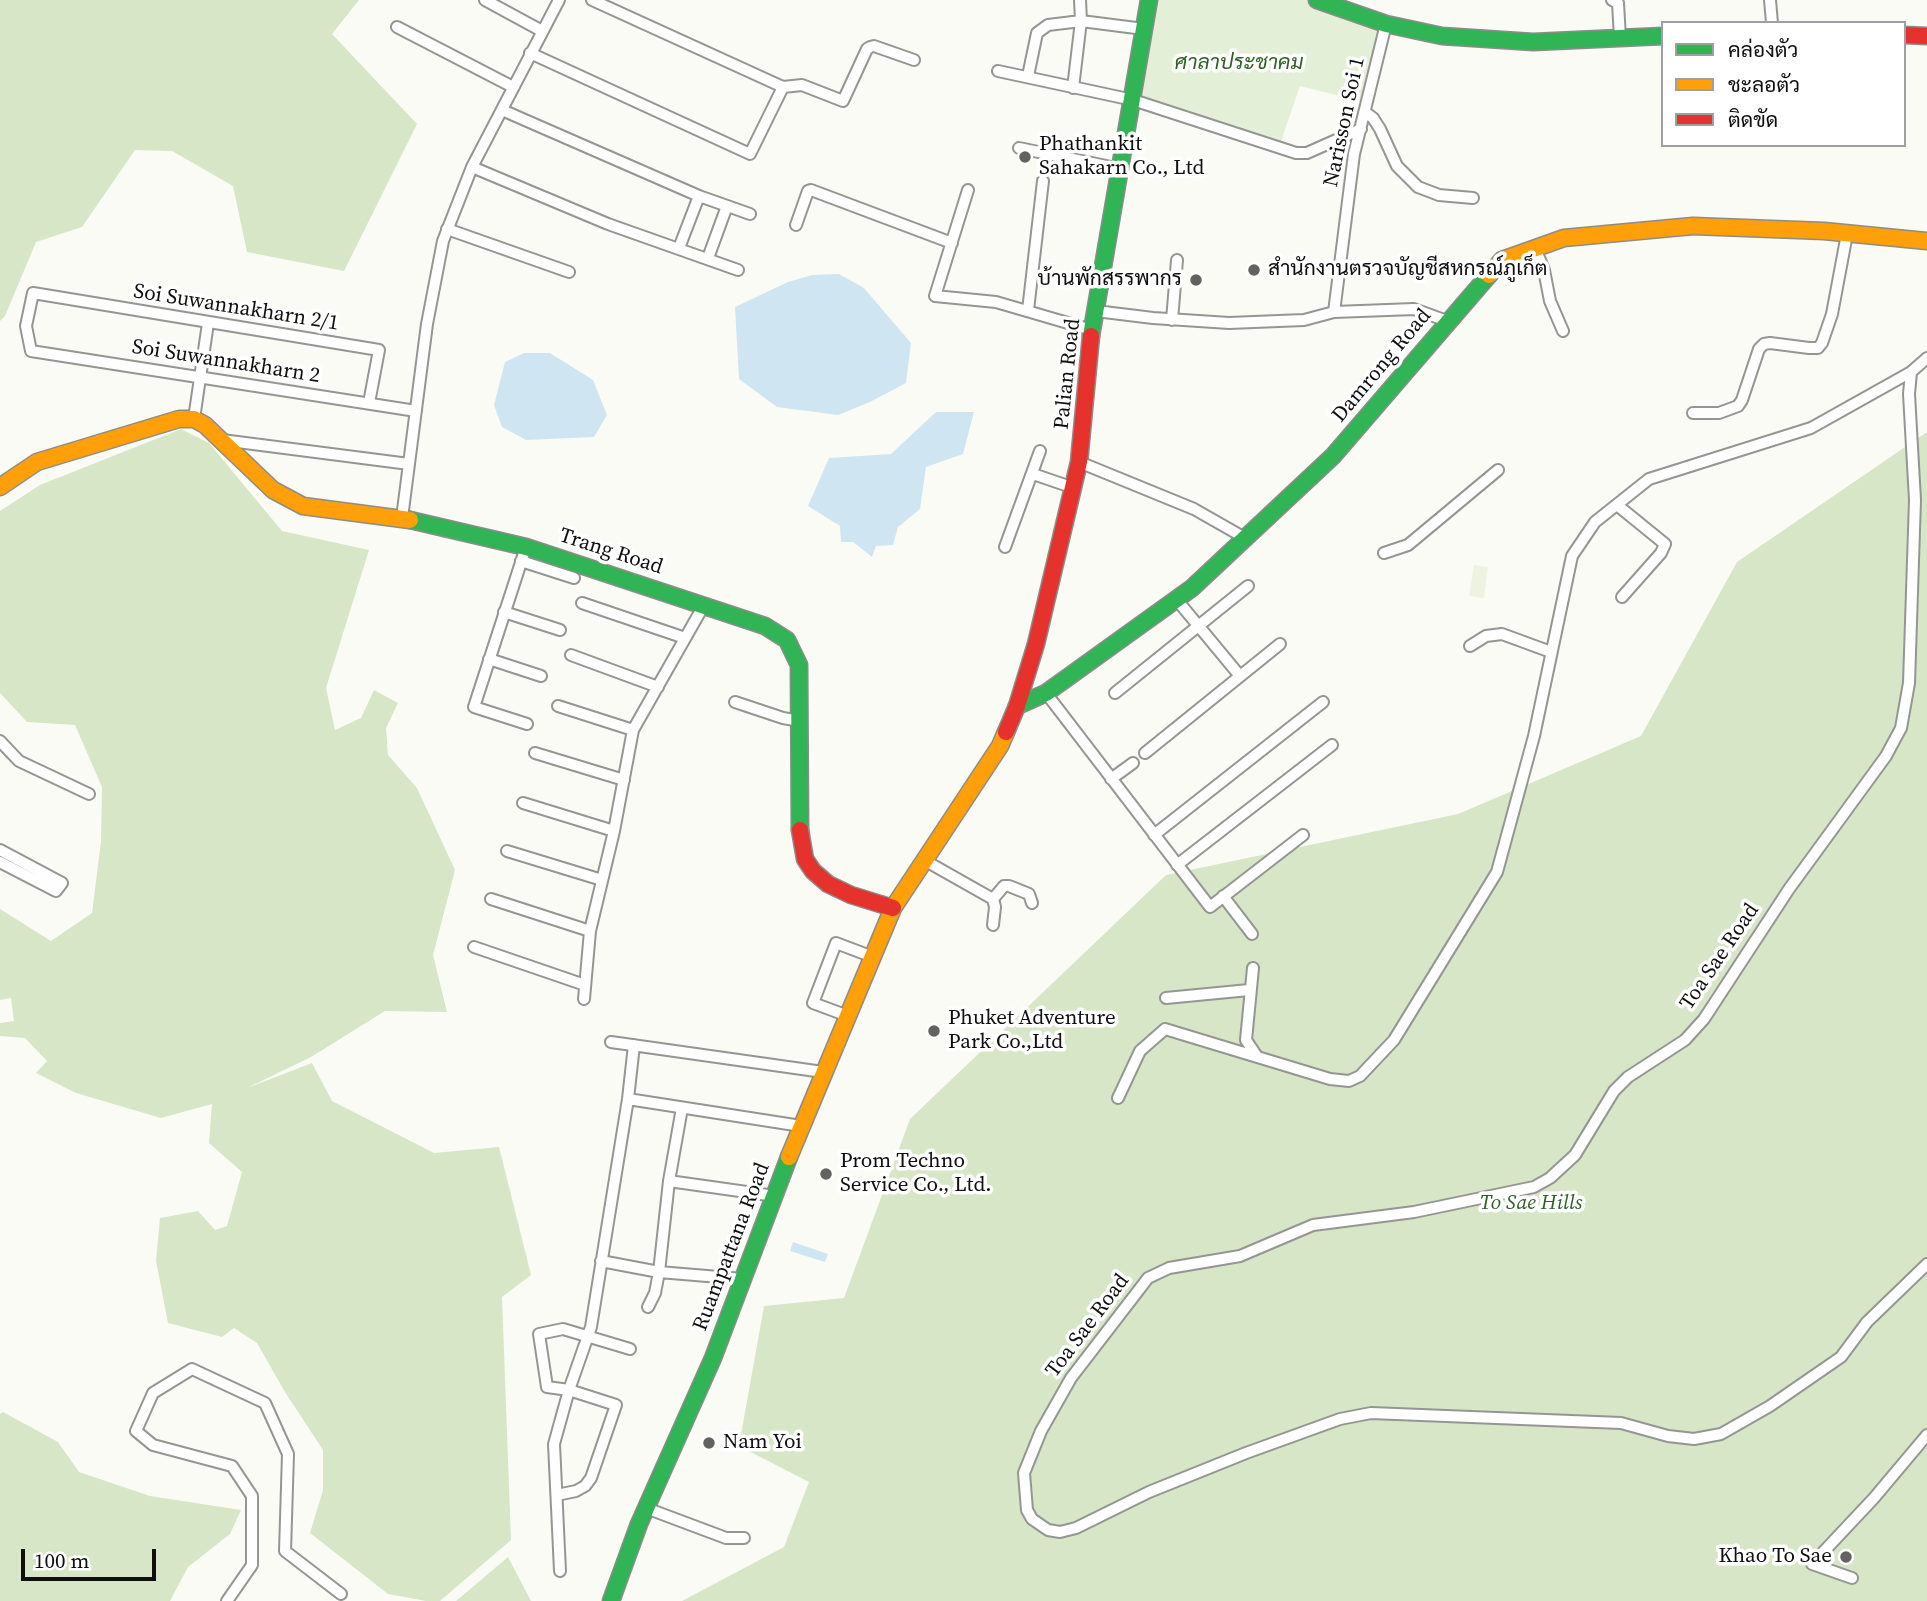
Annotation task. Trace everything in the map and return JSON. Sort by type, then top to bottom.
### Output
[{"type":"street","points":[[485,0],[542,31]]},
{"type":"street","points":[[402,518],[427,324],[447,229],[472,167],[559,0]]},
{"type":"street","points":[[592,0],[783,87],[802,85],[843,101],[870,47],[914,60]]},
{"type":"street","points":[[1073,88],[1081,21],[1080,0]]},
{"type":"street","name":"Palian Road","points":[[1017,706],[1037,644],[1079,462],[1092,330],[1149,0]]},
{"type":"street","points":[[1317,0],[1386,24],[1442,36],[1520,41],[1661,36]]},
{"type":"street","points":[[1612,0],[1618,4],[1620,38]]},
{"type":"street","points":[[1770,0],[1772,21]]},
{"type":"street","points":[[1028,76],[1035,40],[1041,28],[1048,25],[1081,21],[1144,29]]},
{"type":"street","name":"Narisson Soi 1","points":[[1334,312],[1354,154],[1386,24]]},
{"type":"street","points":[[397,27],[513,88]]},
{"type":"street","points":[[1906,35],[1927,36]]},
{"type":"street","points":[[530,53],[750,154],[783,87]]},
{"type":"street","points":[[998,71],[1133,100],[1296,153],[1307,153],[1361,129]]},
{"type":"street","points":[[502,110],[699,196],[750,214]]},
{"type":"street","points":[[1365,112],[1380,129],[1397,166],[1418,187],[1439,195],[1473,198]]},
{"type":"street","points":[[1019,148],[1121,169]]},
{"type":"street","points":[[472,167],[608,224],[738,270]]},
{"type":"street","points":[[1028,310],[1043,181]]},
{"type":"street","points":[[796,225],[808,191],[811,190],[952,243]]},
{"type":"street","points":[[968,190],[935,296],[996,302],[1092,330]]},
{"type":"street","points":[[679,248],[699,196]]},
{"type":"street","points":[[708,258],[727,206]]},
{"type":"street","name":"Damrong Road","points":[[1017,706],[1045,693],[1177,600],[1245,538],[1333,456],[1502,260],[1564,238],[1693,226],[1824,231],[1927,241]]},
{"type":"street","points":[[447,229],[569,272]]},
{"type":"street","points":[[1693,413],[1718,413],[1738,406],[1759,349],[1764,344],[1818,348],[1822,344],[1832,314],[1847,234]]},
{"type":"street","points":[[1535,248],[1544,270],[1550,301],[1563,331]]},
{"type":"street","points":[[1172,320],[1177,260]]},
{"type":"street","name":"Soi Suwannakharn 2/1","points":[[31,351],[26,326],[33,293],[379,350],[369,403]]},
{"type":"street","points":[[1096,311],[1172,320],[1229,323],[1304,320],[1334,312],[1414,309],[1447,321]]},
{"type":"street","points":[[0,487],[37,462],[179,419],[194,419],[208,323]]},
{"type":"street","name":"Soi Suwannakharn 2","points":[[31,351],[416,411]]},
{"type":"street","points":[[1118,1098],[1140,1051],[1166,1029],[1330,1079],[1349,1081],[1360,1076],[1394,1040],[1497,872],[1534,736],[1572,556],[1595,522],[1649,479],[1811,428],[1911,372],[1927,358]]},
{"type":"street","name":"Toa Sae Road","points":[[1911,372],[1909,394],[1921,500],[1909,683],[1901,728],[1886,756],[1789,889],[1704,1019],[1685,1040],[1628,1077],[1614,1091],[1575,1155],[1550,1178],[1534,1186],[1414,1212],[1313,1225],[1240,1256],[1169,1268],[1148,1278],[1071,1378],[1041,1431],[1024,1473],[1027,1510],[1032,1519],[1048,1530],[1060,1532],[1076,1528],[1149,1492],[1246,1452],[1340,1419],[1371,1413],[1621,1423],[1668,1436],[1694,1439],[1721,1434],[1770,1406],[1841,1357],[1867,1322],[1927,1264]]},
{"type":"street","name":"Trang Road","points":[[194,419],[222,440],[263,481],[293,502],[311,507],[402,518],[704,605],[765,626],[787,640],[799,665],[799,812],[804,859],[813,872],[828,884],[851,895],[893,908]]},
{"type":"street","points":[[222,440],[409,464]]},
{"type":"street","points":[[1005,547],[1040,451]]},
{"type":"street","points":[[1079,462],[1194,509],[1245,538]]},
{"type":"street","points":[[1384,553],[1408,545],[1498,470]]},
{"type":"street","points":[[1033,474],[1074,488]]},
{"type":"street","points":[[1617,505],[1665,544],[1661,553],[1622,597]]},
{"type":"street","points":[[527,724],[474,707],[523,554],[575,578]]},
{"type":"street","points":[[1115,693],[1248,586]]},
{"type":"street","points":[[1177,600],[1240,676]]},
{"type":"street","points":[[582,603],[685,638]]},
{"type":"street","points":[[584,999],[590,931],[614,831],[633,730],[704,605]]},
{"type":"street","points":[[505,612],[559,630]]},
{"type":"street","points":[[1470,646],[1486,636],[1502,634],[1551,652]]},
{"type":"street","points":[[1145,753],[1280,644]]},
{"type":"street","points":[[571,656],[658,687]]},
{"type":"street","points":[[489,659],[541,676]]},
{"type":"street","points":[[1045,693],[1210,907],[1303,835]]},
{"type":"street","points":[[735,702],[800,721]]},
{"type":"street","points":[[1154,835],[1323,702]]},
{"type":"street","points":[[558,706],[633,730]]},
{"type":"street","points":[[893,908],[1000,746],[1017,706]]},
{"type":"street","points":[[0,741],[19,761],[89,794]]},
{"type":"street","points":[[1177,865],[1332,745]]},
{"type":"street","points":[[535,753],[624,780]]},
{"type":"street","points":[[1111,779],[1133,763]]},
{"type":"street","points":[[523,803],[614,831]]},
{"type":"street","points":[[0,850],[62,883],[56,891],[0,862]]},
{"type":"street","points":[[507,851],[602,880]]},
{"type":"street","points":[[924,860],[993,899],[993,925]]},
{"type":"street","points":[[993,899],[1003,886],[1009,886],[1029,894],[1032,903]]},
{"type":"street","points":[[1223,896],[1252,934]]},
{"type":"street","points":[[491,899],[590,931]]},
{"type":"street","name":"Ruampattana Road","points":[[611,1601],[646,1508],[713,1358],[801,1126],[893,908]]},
{"type":"street","points":[[848,1017],[813,1003],[836,943],[873,957]]},
{"type":"street","points":[[474,947],[585,985]]},
{"type":"street","points":[[1253,968],[1246,1040],[1256,1055]]},
{"type":"street","points":[[1166,998],[1249,990]]},
{"type":"street","points":[[611,1042],[823,1072]]},
{"type":"street","points":[[559,1572],[554,1444],[591,1327],[635,1045]]},
{"type":"street","points":[[628,1099],[801,1126]]},
{"type":"street","points":[[648,1307],[659,1272],[669,1181],[682,1108]]},
{"type":"street","points":[[669,1181],[775,1196]]},
{"type":"street","points":[[601,1261],[659,1272],[743,1279]]},
{"type":"street","points":[[557,1495],[576,1491],[585,1486],[591,1478],[617,1405],[569,1390],[547,1387],[538,1334],[563,1329],[630,1349]]},
{"type":"street","points":[[227,1601],[251,1565],[252,1496],[232,1466],[153,1446],[136,1431],[153,1393],[192,1369],[265,1403],[288,1454],[285,1551],[341,1594]]},
{"type":"street","points":[[1852,1578],[1812,1564],[1874,1498],[1927,1435]]},
{"type":"street","points":[[646,1508],[726,1538],[744,1538]]},
{"type":"green space","points":[[0,0],[359,0],[332,34],[417,124],[344,271],[247,252],[233,186],[172,151],[135,150],[82,227],[36,242],[5,316],[0,321]]},
{"type":"green space","name":"ศาลาประชาคม","points":[[1157,0],[1309,0],[1381,29],[1364,102],[1300,86],[1280,144],[1140,97]]},
{"type":"green space","points":[[181,429],[209,443],[282,531],[369,550],[326,688],[335,730],[361,718],[374,690],[398,703],[386,728],[388,755],[417,788],[455,870],[433,955],[447,1012],[385,1011],[311,1057],[247,1088],[312,1063],[332,1101],[434,1153],[499,1147],[531,1275],[502,1297],[511,1540],[440,1601],[388,1594],[310,1533],[323,1490],[323,1450],[257,1343],[234,1328],[222,1337],[168,1323],[156,1261],[160,1218],[198,1211],[215,1230],[227,1226],[242,1172],[209,1143],[212,1104],[161,1118],[76,1093],[36,1073],[47,1061],[25,1038],[0,1036],[0,1023],[14,1021],[11,998],[0,1000],[0,909],[51,941],[92,913],[101,841],[102,787],[75,725],[27,722],[0,693],[0,511],[40,485]]},
{"type":"green space","name":"To Sae Hills","points":[[1927,432],[1927,1601],[682,1601],[784,1547],[809,1482],[739,1446],[764,1306],[844,1298],[910,1119],[1166,875],[1458,814],[1641,736],[1737,562]]},
{"type":"green space","points":[[1474,565],[1488,567],[1484,598],[1469,596]]},
{"type":"green space","points":[[3,1412],[58,1442],[79,1472],[150,1496],[241,1510],[230,1534],[188,1567],[170,1601],[0,1601],[0,1414]]},
{"type":"green space","points":[[508,1557],[531,1601],[456,1601]]},
{"type":"water","points":[[839,274],[864,288],[911,343],[906,383],[838,415],[777,407],[739,379],[735,307],[788,282],[812,275]]},
{"type":"water","points":[[524,353],[550,353],[593,380],[607,415],[594,437],[526,440],[502,427],[494,405],[505,362]]},
{"type":"water","points":[[936,412],[974,412],[963,454],[926,467],[920,509],[898,527],[893,545],[876,546],[872,557],[853,542],[841,542],[840,526],[808,506],[829,458],[891,454]]},
{"type":"water","points":[[793,1242],[828,1254],[825,1262],[790,1251]]},
{"type":"traffic: fast","points":[[1091,336],[1149,0]]},
{"type":"traffic: fast","points":[[1317,0],[1386,24],[1442,36],[1533,42],[1661,36]]},
{"type":"traffic: fast","points":[[1017,706],[1046,693],[1192,588],[1333,456],[1489,275]]},
{"type":"traffic: fast","points":[[410,520],[526,547],[765,626],[787,640],[799,665],[800,830]]},
{"type":"traffic: fast","points":[[611,1601],[639,1524],[713,1358],[789,1157]]},
{"type":"traffic: slow","points":[[1489,275],[1502,260],[1564,238],[1693,226],[1824,231],[1927,241]]},
{"type":"traffic: slow","points":[[0,487],[37,462],[179,419],[194,419],[205,425],[273,490],[303,506],[410,520]]},
{"type":"traffic: slow","points":[[789,1157],[893,908],[1000,746],[1006,732]]},
{"type":"traffic: jam","points":[[1906,35],[1927,36]]},
{"type":"traffic: jam","points":[[1006,732],[1036,644],[1079,462],[1091,336]]},
{"type":"traffic: jam","points":[[800,830],[805,859],[813,871],[828,884],[851,895],[893,908]]},
{"type":"place","name":"Phathankit Sahakarn Co., Ltd","points":[[1025,157]]},
{"type":"place","name":"สำนักงานตรวจบัญชีสหกรณ์ภูเก็ต","points":[[1254,270]]},
{"type":"place","name":"บ้านพักสรรพากร","points":[[1196,280]]},
{"type":"place","name":"Phuket Adventure Park Co.,Ltd","points":[[934,1031]]},
{"type":"place","name":"Prom Techno Service Co., Ltd.","points":[[826,1174]]},
{"type":"place","name":"Nam Yoi","points":[[709,1443]]},
{"type":"place","name":"Khao To Sae","points":[[1846,1557]]}]
